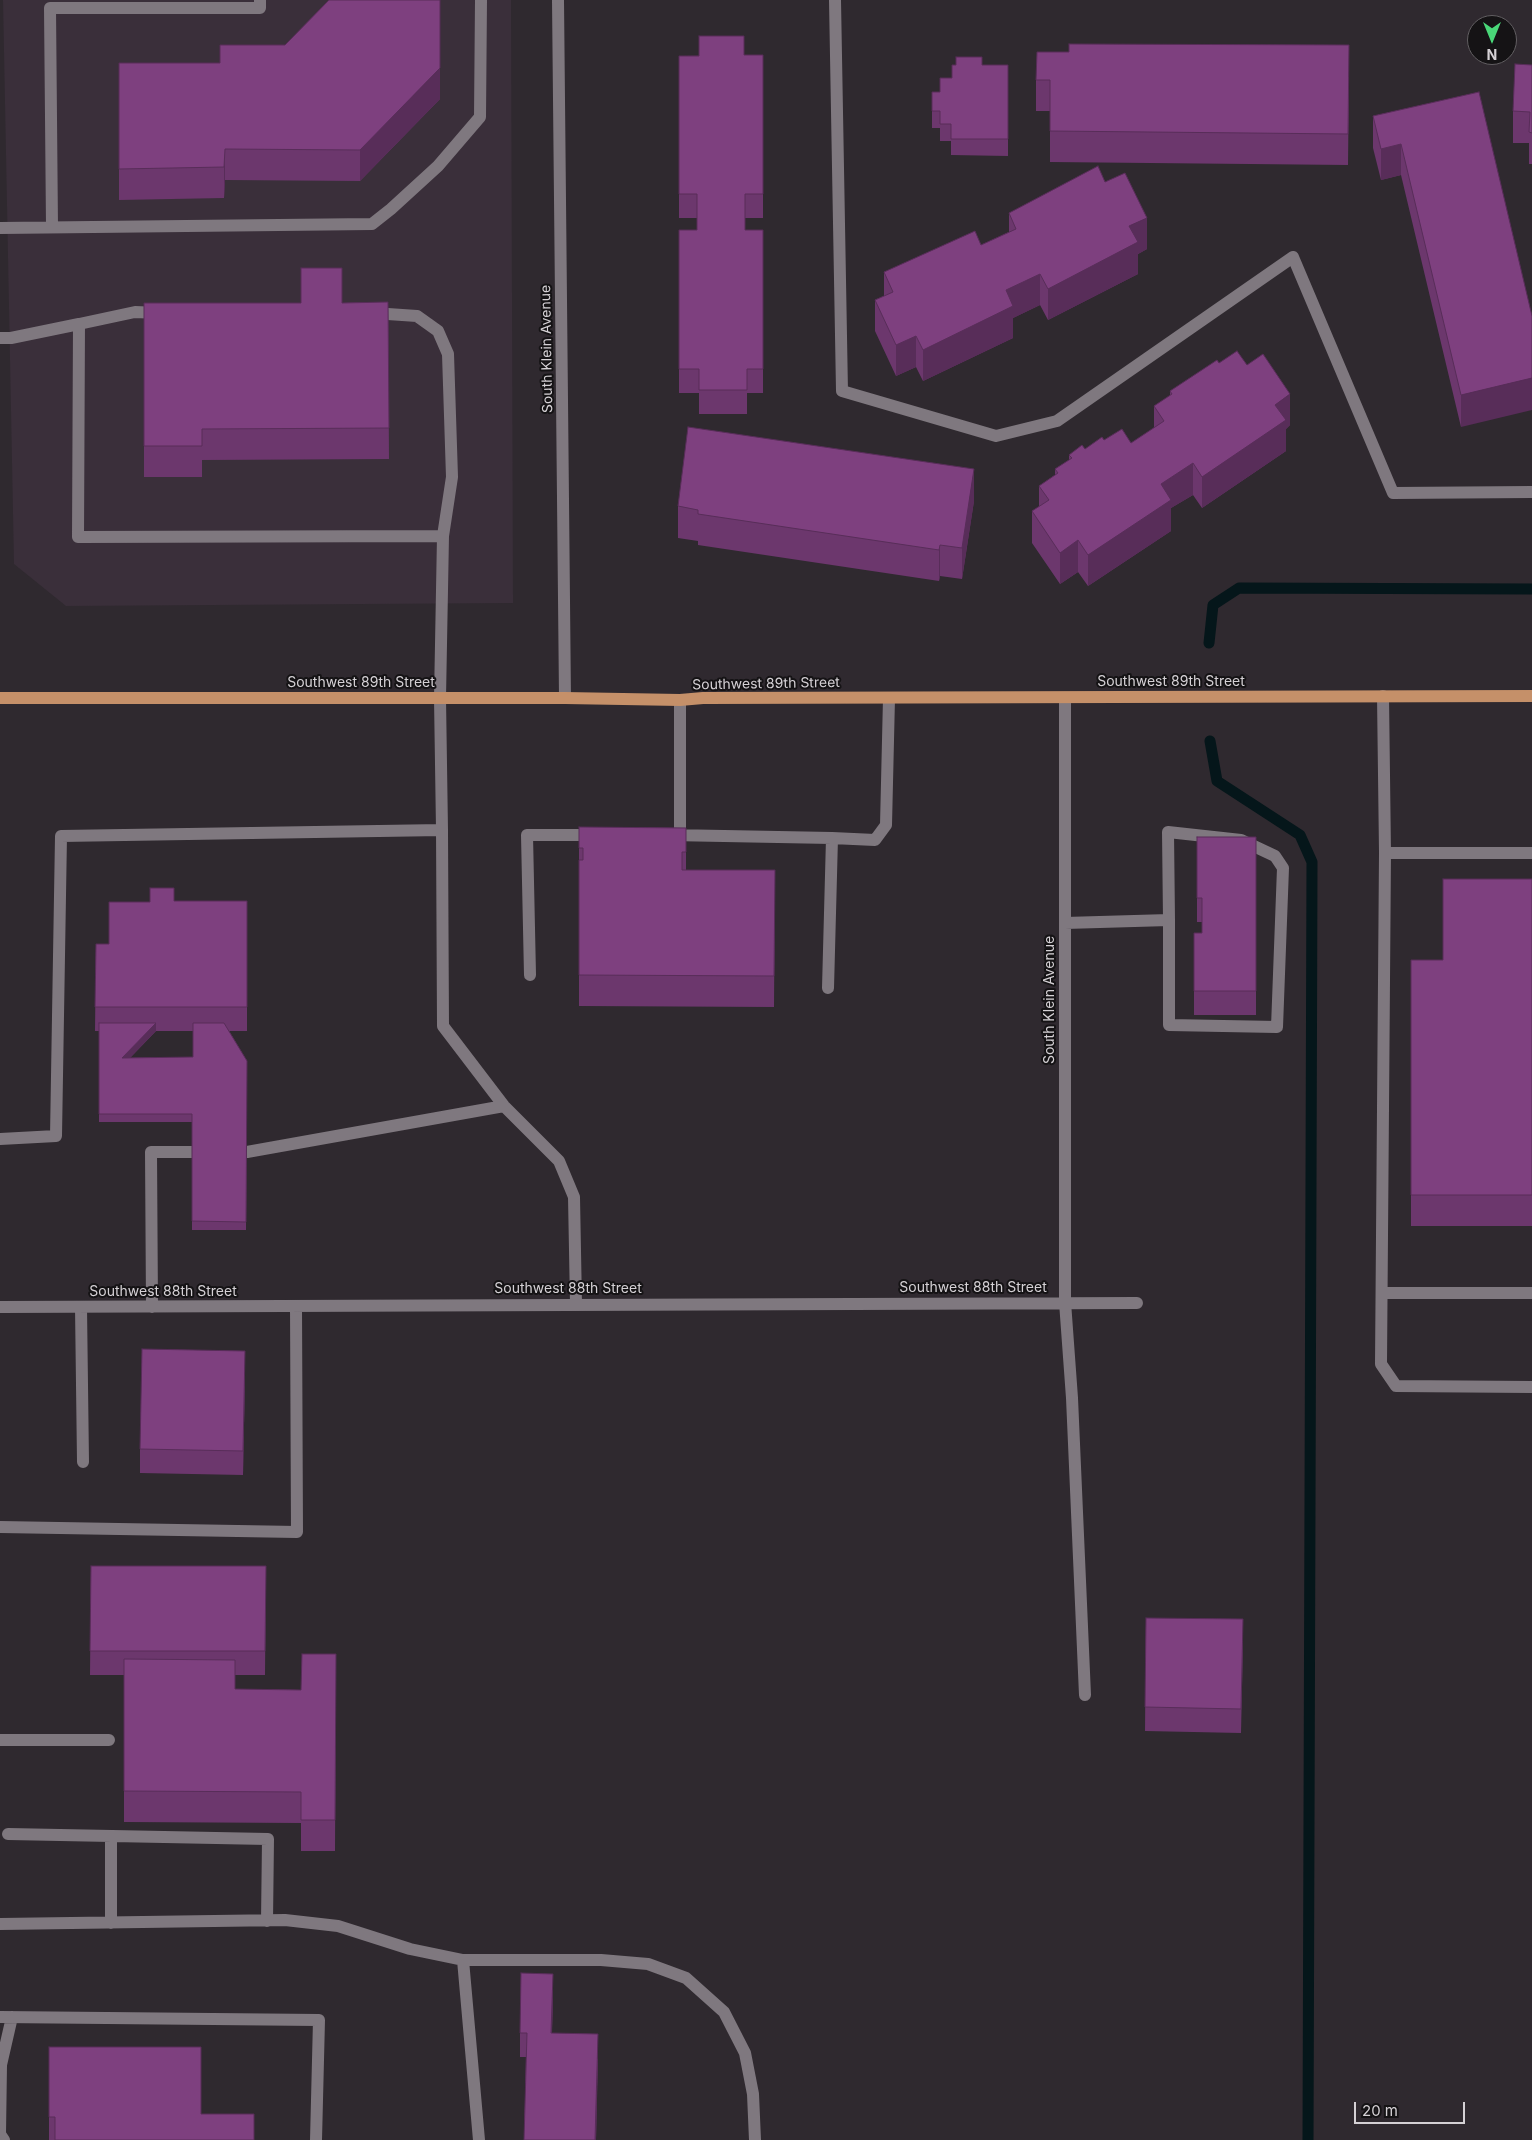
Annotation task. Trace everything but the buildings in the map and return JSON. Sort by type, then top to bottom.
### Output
[{"type":"main road","name":"Southwest 89th Street","points":[[0,698],[565,698],[680,700],[703,698],[1532,696]]},
{"type":"street","points":[[52,227],[50,4],[158,4],[260,8],[260,0]]},
{"type":"street","points":[[0,228],[372,224],[438,166],[480,117],[481,0]]},
{"type":"street","name":"South Klein Avenue","points":[[558,0],[565,698]]},
{"type":"street","points":[[835,0],[842,391],[996,436],[1057,421],[1293,257],[1393,493],[1532,492]]},
{"type":"street","points":[[0,338],[11,338],[135,312],[174,313]]},
{"type":"street","points":[[362,313],[417,316],[438,331],[448,354],[452,477],[443,536],[440,698],[443,1026],[504,1106],[559,1161],[574,1197],[576,1304]]},
{"type":"street","points":[[80,324],[78,537],[443,536]]},
{"type":"street","points":[[1383,696],[1385,853],[1381,1364],[1396,1386],[1532,1387]]},
{"type":"street","points":[[660,835],[875,840],[886,825],[889,698]]},
{"type":"street","name":"South Klein Avenue","points":[[1065,698],[1065,1302],[1072,1398],[1085,1695]]},
{"type":"street","points":[[680,700],[680,835]]},
{"type":"street","points":[[0,1138],[56,1136],[61,836],[442,830]]},
{"type":"street","points":[[1168,832],[1241,840],[1275,856],[1283,868],[1276,1027],[1169,1025],[1169,920],[1168,832]]},
{"type":"street","points":[[530,975],[527,835],[603,835]]},
{"type":"street","points":[[828,988],[832,838]]},
{"type":"street","points":[[1385,853],[1532,852]]},
{"type":"street","points":[[1065,923],[1169,920]]},
{"type":"street","points":[[247,1152],[504,1106]]},
{"type":"street","points":[[152,1307],[151,1152],[192,1152]]},
{"type":"street","points":[[1382,1293],[1532,1293]]},
{"type":"street","name":"Southwest 88th Street","points":[[0,1307],[1137,1303]]},
{"type":"street","points":[[0,1527],[297,1532],[296,1306]]},
{"type":"street","points":[[82,1307],[82,1462]]},
{"type":"street","points":[[0,1740],[109,1740]]},
{"type":"street","points":[[8,1834],[268,1839],[266,1921]]},
{"type":"street","points":[[111,1836],[111,1923]]},
{"type":"street","points":[[0,1924],[285,1920],[338,1926],[410,1949],[463,1960],[601,1960],[648,1964],[686,1978],[724,2012],[745,2053],[753,2094],[755,2140]]},
{"type":"street","points":[[463,1960],[479,2140]]},
{"type":"street","points":[[4,2140],[0,2134],[1,2065],[6,2017],[319,2020],[316,2140]]},
{"type":"shaded area","points":[[3,0],[511,0],[513,603],[66,606],[14,564]]},
{"type":"waterway","points":[[1209,643],[1213,605],[1239,588],[1532,589]]},
{"type":"waterway","points":[[1210,741],[1217,781],[1300,835],[1312,862],[1308,2140]]}]
